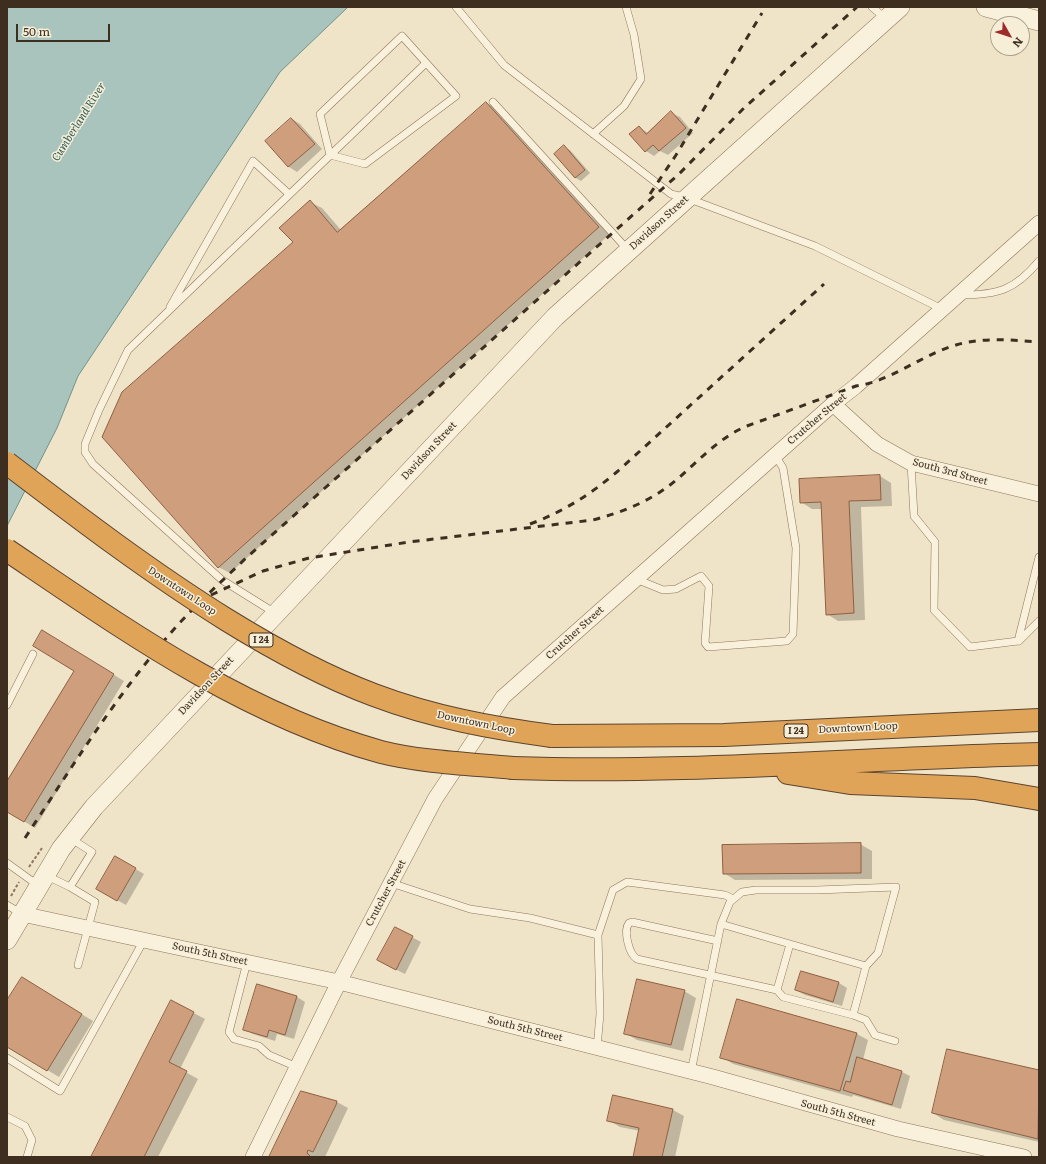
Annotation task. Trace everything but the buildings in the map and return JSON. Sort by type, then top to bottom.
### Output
[{"type":"highway","name":"Downtown Loop","points":[[7,463],[94,530],[174,587],[251,635],[314,670],[374,695],[425,712],[492,728],[552,736],[724,735],[1039,720]]},
{"type":"highway","points":[[7,550],[173,659],[245,699],[313,728],[382,752],[436,760],[513,768],[573,770],[1039,754]]},
{"type":"highway","points":[[740,765],[850,783],[975,788],[1039,799]]},
{"type":"street","name":"Davidson Street","points":[[7,940],[15,909],[42,880],[70,838],[94,807],[555,317],[900,7]]},
{"type":"street","points":[[986,7],[1039,21]]},
{"type":"street","name":"Crutcher Street","points":[[253,1157],[339,982],[435,799],[503,697],[775,454],[832,404],[856,386],[1038,225]]},
{"type":"street","name":"South 3rd Street","points":[[832,404],[877,444],[911,463],[1039,494]]},
{"type":"street","name":"South 5th Street","points":[[15,909],[88,928],[339,982],[691,1072],[898,1129],[1015,1156]]},
{"type":"lane","points":[[456,7],[504,65],[671,194],[687,198],[815,246],[942,309]]},
{"type":"lane","points":[[593,134],[624,106],[640,79],[634,35],[626,7]]},
{"type":"lane","points":[[872,7],[886,20]]},
{"type":"lane","points":[[402,36],[456,96],[365,164],[330,156],[320,114],[402,36]]},
{"type":"lane","points":[[275,613],[222,580],[93,464],[85,452],[85,444],[99,410],[128,350],[426,63]]},
{"type":"lane","points":[[493,102],[629,251]]},
{"type":"lane","points":[[165,316],[253,161],[289,194]]},
{"type":"lane","points":[[958,295],[981,295],[1004,291],[1031,270],[1039,260]]},
{"type":"lane","points":[[636,579],[663,590],[676,589],[701,576],[709,586],[705,643],[708,647],[787,641],[793,634],[796,548],[783,468],[775,454]]},
{"type":"lane","points":[[911,463],[914,516],[935,542],[934,610],[970,647],[1018,641],[1039,621]]},
{"type":"lane","points":[[1018,641],[1039,557]]},
{"type":"lane","points":[[7,705],[33,654]]},
{"type":"lane","points":[[70,838],[92,852],[70,887]]},
{"type":"lane","points":[[7,863],[42,880],[70,887],[95,902],[78,965]]},
{"type":"lane","points":[[597,1048],[600,1014],[598,935],[613,890],[627,882],[725,895],[733,899]]},
{"type":"lane","points":[[391,883],[470,909],[530,918],[598,935]]},
{"type":"lane","points":[[691,1072],[721,924],[726,908],[733,899],[742,892],[756,890],[817,890],[896,887],[878,953],[866,966],[852,1015]]},
{"type":"lane","points":[[718,941],[632,922],[629,923],[626,929],[631,953],[637,959],[777,990],[783,997],[866,1020],[875,1035],[895,1041]]},
{"type":"lane","points":[[721,924],[866,966]]},
{"type":"lane","points":[[7,1058],[60,1091],[144,940]]},
{"type":"lane","points":[[777,990],[790,944]]},
{"type":"lane","points":[[247,962],[229,1032],[234,1039],[259,1046],[269,1055],[297,1067]]},
{"type":"lane","points":[[7,1117],[25,1126],[32,1140],[27,1157]]},
{"type":"water","name":"Cumberland River","points":[[7,7],[348,7],[280,72],[78,376],[57,428],[7,526]]},
{"type":"railway","points":[[25,838],[89,741],[123,693],[179,623],[201,601],[246,558],[679,174],[744,108],[857,7]]},
{"type":"railway","points":[[650,194],[676,155],[762,13]]},
{"type":"railway","points":[[530,524],[554,514],[587,495],[618,471],[824,284]]},
{"type":"railway","points":[[211,595],[263,571],[309,558],[409,542],[593,520],[604,517],[636,505],[666,488],[718,443],[747,426],[856,386],[882,379],[943,349],[966,342],[987,340],[1039,342]]}]
